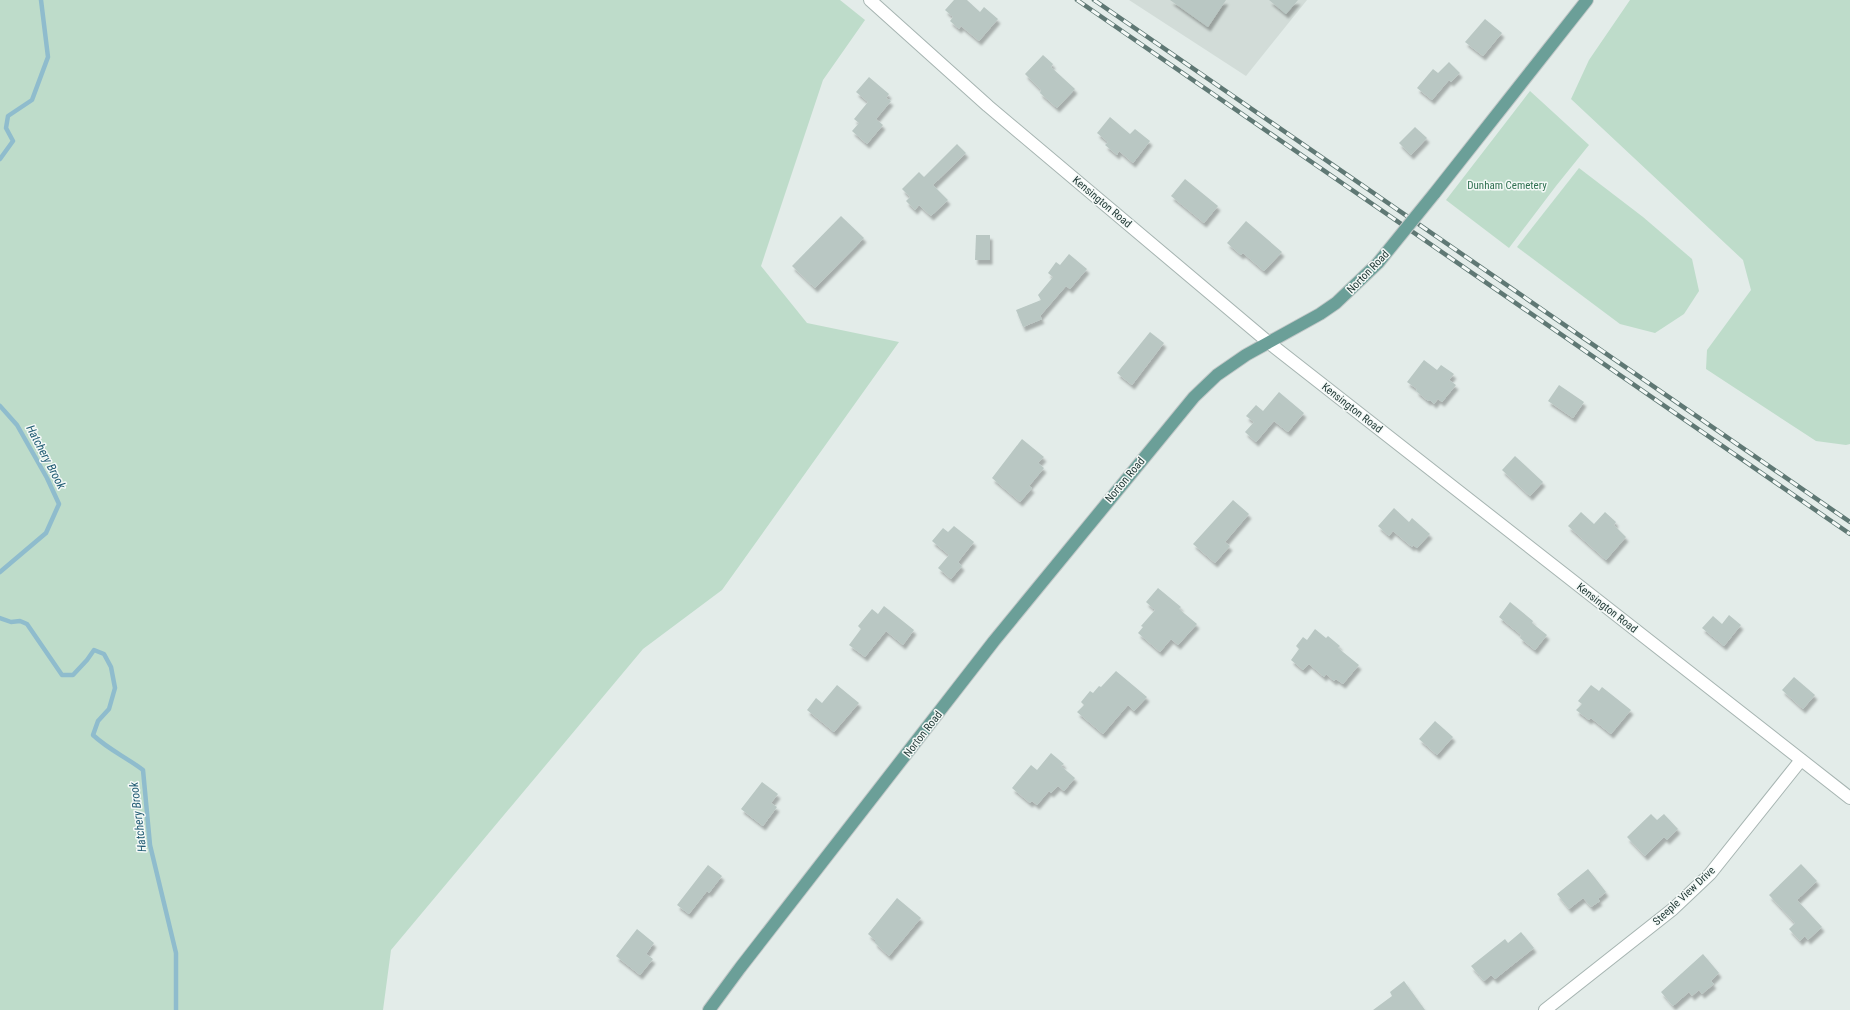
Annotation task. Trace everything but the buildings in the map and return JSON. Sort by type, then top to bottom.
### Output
[{"type":"main road","name":"Norton Road","points":[[710,1010],[740,968],[994,641],[1194,397],[1217,375],[1268,342],[1290,331],[1331,306],[1350,291],[1378,263],[1587,0]]},
{"type":"street","name":"Kensington Road","points":[[870,0],[988,106],[1268,342],[1850,798]]},
{"type":"street","name":"Steeple View Drive","points":[[1545,1010],[1673,909],[1710,874],[1801,760]]},
{"type":"shaded area","points":[[1129,0],[1307,0],[1246,76]]},
{"type":"green space","points":[[0,0],[840,0],[865,20],[823,80],[761,266],[807,323],[899,342],[722,590],[643,649],[391,950],[383,1010],[0,1010]]},
{"type":"green space","points":[[1630,0],[1850,0],[1850,444],[1846,445],[1816,441],[1706,369],[1707,350],[1751,290],[1743,260],[1571,99],[1589,60]]},
{"type":"green space","name":"Dunham Cemetery","points":[[1530,91],[1589,145],[1509,248],[1446,200]]},
{"type":"green space","points":[[1579,168],[1643,217],[1692,259],[1699,291],[1684,314],[1655,333],[1620,324],[1517,247]]},
{"type":"waterway","name":"Hatchery Brook","points":[[0,159],[13,141],[6,128],[8,116],[32,100],[48,57],[41,0]]},
{"type":"waterway","name":"Hatchery Brook","points":[[0,406],[17,425],[47,478],[59,504],[46,533],[0,572]]},
{"type":"waterway","name":"Hatchery Brook","points":[[0,618],[11,622],[20,621],[27,624],[62,675],[73,675],[94,650],[104,654],[111,667],[115,688],[109,709],[98,721],[93,735],[105,745],[143,770],[150,845],[176,953],[176,1010]]},
{"type":"railway","points":[[1077,0],[1850,534]]},
{"type":"railway","points":[[1094,0],[1850,522]]}]
